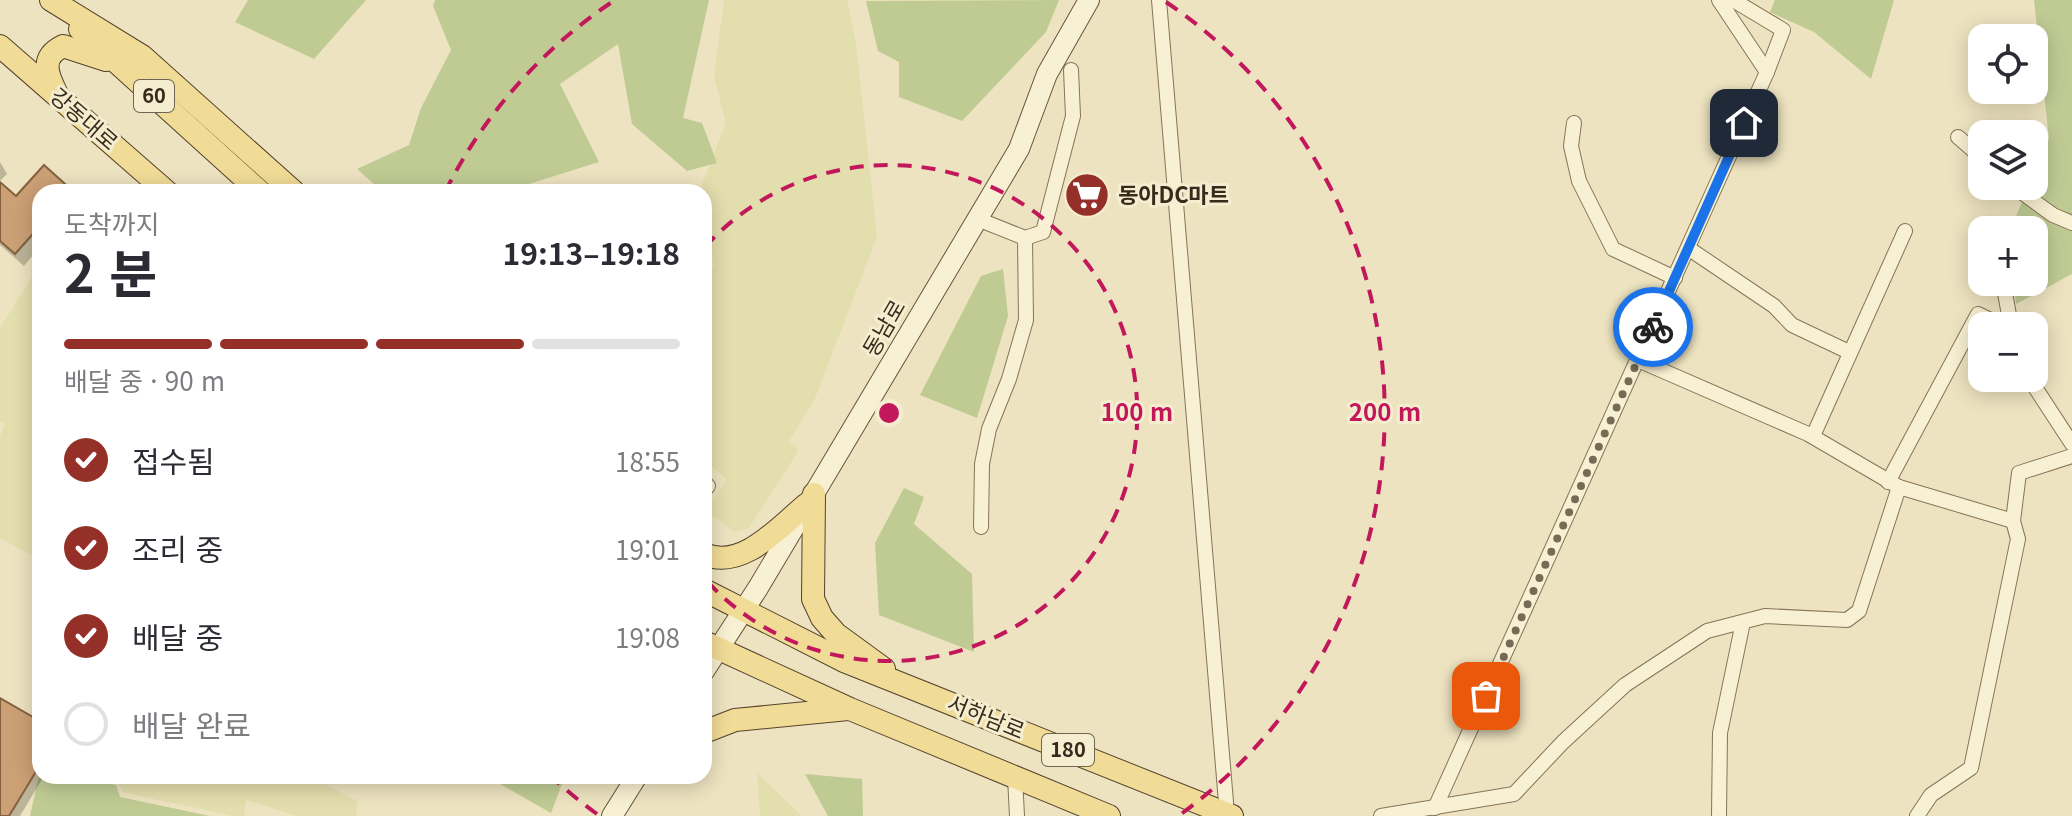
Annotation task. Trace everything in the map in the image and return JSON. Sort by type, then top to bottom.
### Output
[{"type":"main road","name":"60","points":[[49,0],[251,184]]},
{"type":"main road","points":[[49,0],[142,56],[285,184]]},
{"type":"main road","name":"동남로","points":[[712,644],[742,612],[1019,149],[1047,74],[1089,0]]},
{"type":"main road","name":"강동대로","points":[[0,46],[158,184]]},
{"type":"main road","points":[[60,98],[47,75],[47,62],[52,52],[63,46],[122,67]]},
{"type":"main road","points":[[712,557],[738,558],[811,499]]},
{"type":"main road","points":[[811,499],[813,599],[822,618],[836,634],[904,684]]},
{"type":"main road","points":[[712,595],[742,612]]},
{"type":"main road","name":"서하남로","points":[[742,612],[904,684],[1229,815]]},
{"type":"main road","name":"서하남로","points":[[712,647],[850,709],[1109,816]]},
{"type":"main road","points":[[712,729],[735,720],[850,709]]},
{"type":"main road","points":[[612,816],[632,784]]},
{"type":"street","points":[[1159,0],[1229,815]]},
{"type":"street","points":[[1719,0],[1767,72]]},
{"type":"street","points":[[1435,808],[1675,278],[1783,30],[1733,0]]},
{"type":"street","points":[[975,218],[1025,238],[1043,232],[1073,116],[1071,70]]},
{"type":"street","points":[[1574,123],[1571,146],[1579,181],[1613,249],[1675,278]]},
{"type":"street","points":[[1958,137],[1968,146]]},
{"type":"street","points":[[2032,200],[2053,215],[2072,223]]},
{"type":"street","points":[[1813,436],[1905,231]]},
{"type":"street","points":[[981,527],[982,464],[989,429],[1009,379],[1026,320],[1025,238]]},
{"type":"street","points":[[1688,248],[1774,306],[1792,325],[1849,352]]},
{"type":"street","points":[[1381,816],[1514,794],[1563,742],[1625,685],[1707,631],[1765,616],[1847,620],[1859,611],[1893,484],[1968,334]]},
{"type":"street","points":[[1638,360],[1813,436],[1893,484],[2013,521]]},
{"type":"street","points":[[2038,392],[2072,444]]},
{"type":"street","points":[[1917,816],[1931,795],[1971,768],[2018,539],[2013,521],[2019,473],[2072,456]]},
{"type":"street","points":[[1719,816],[1720,733],[1743,622]]},
{"type":"street","points":[[1015,777],[1017,816]]},
{"type":"shaded area","points":[[724,0],[847,0],[856,43],[877,237],[814,401],[789,441],[799,450],[749,528],[734,532],[712,516],[712,502],[727,480],[712,466],[712,184],[702,184],[726,123],[714,77]]},
{"type":"shaded area","points":[[32,277],[32,556],[0,538],[0,437],[5,423],[0,421],[0,328]]},
{"type":"shaded area","points":[[757,773],[802,816],[760,816]]},
{"type":"shaded area","points":[[119,784],[325,784],[358,802],[356,816],[297,816],[246,800],[244,816],[232,816],[123,792]]},
{"type":"green space","points":[[248,0],[366,0],[314,59],[235,22]]},
{"type":"green space","points":[[435,0],[709,0],[683,118],[702,123],[717,163],[687,171],[632,124],[618,44],[560,84],[599,162],[529,184],[374,184],[357,169],[409,145],[421,108],[451,50],[433,6]]},
{"type":"green space","points":[[1059,0],[1046,32],[962,121],[899,97],[899,62],[878,51],[866,1]]},
{"type":"green space","points":[[1775,0],[1894,0],[1871,79],[1814,32],[1770,12]]},
{"type":"green space","points":[[2034,0],[2072,0],[2072,274],[2048,287],[2048,216],[2016,216],[2023,200],[2048,200],[2049,139],[2045,104],[2048,104],[2048,24],[2037,24]]},
{"type":"green space","points":[[1003,269],[1008,316],[977,418],[920,395],[981,276]]},
{"type":"green space","points":[[2015,296],[2031,296],[2016,304]]},
{"type":"green space","points":[[904,488],[924,497],[914,524],[972,574],[974,652],[879,615],[875,543]]},
{"type":"green space","points":[[805,774],[862,779],[863,816],[828,816]]},
{"type":"green space","points":[[37,784],[111,784],[116,785],[120,797],[210,816],[30,816]]},
{"type":"green space","points":[[500,784],[562,784],[551,813]]},
{"type":"building","points":[[44,165],[65,184],[32,184],[32,235],[15,254],[0,241],[0,182],[16,196]]},
{"type":"building","points":[[0,698],[32,716],[32,778],[9,816],[0,816]]},
{"type":"way so far","points":[[1486,696],[1653,327]]},
{"type":"place","name":"동아DC마트","points":[[1087,195]]},
{"type":"route","points":[[1653,327],[1744,123]]}]
